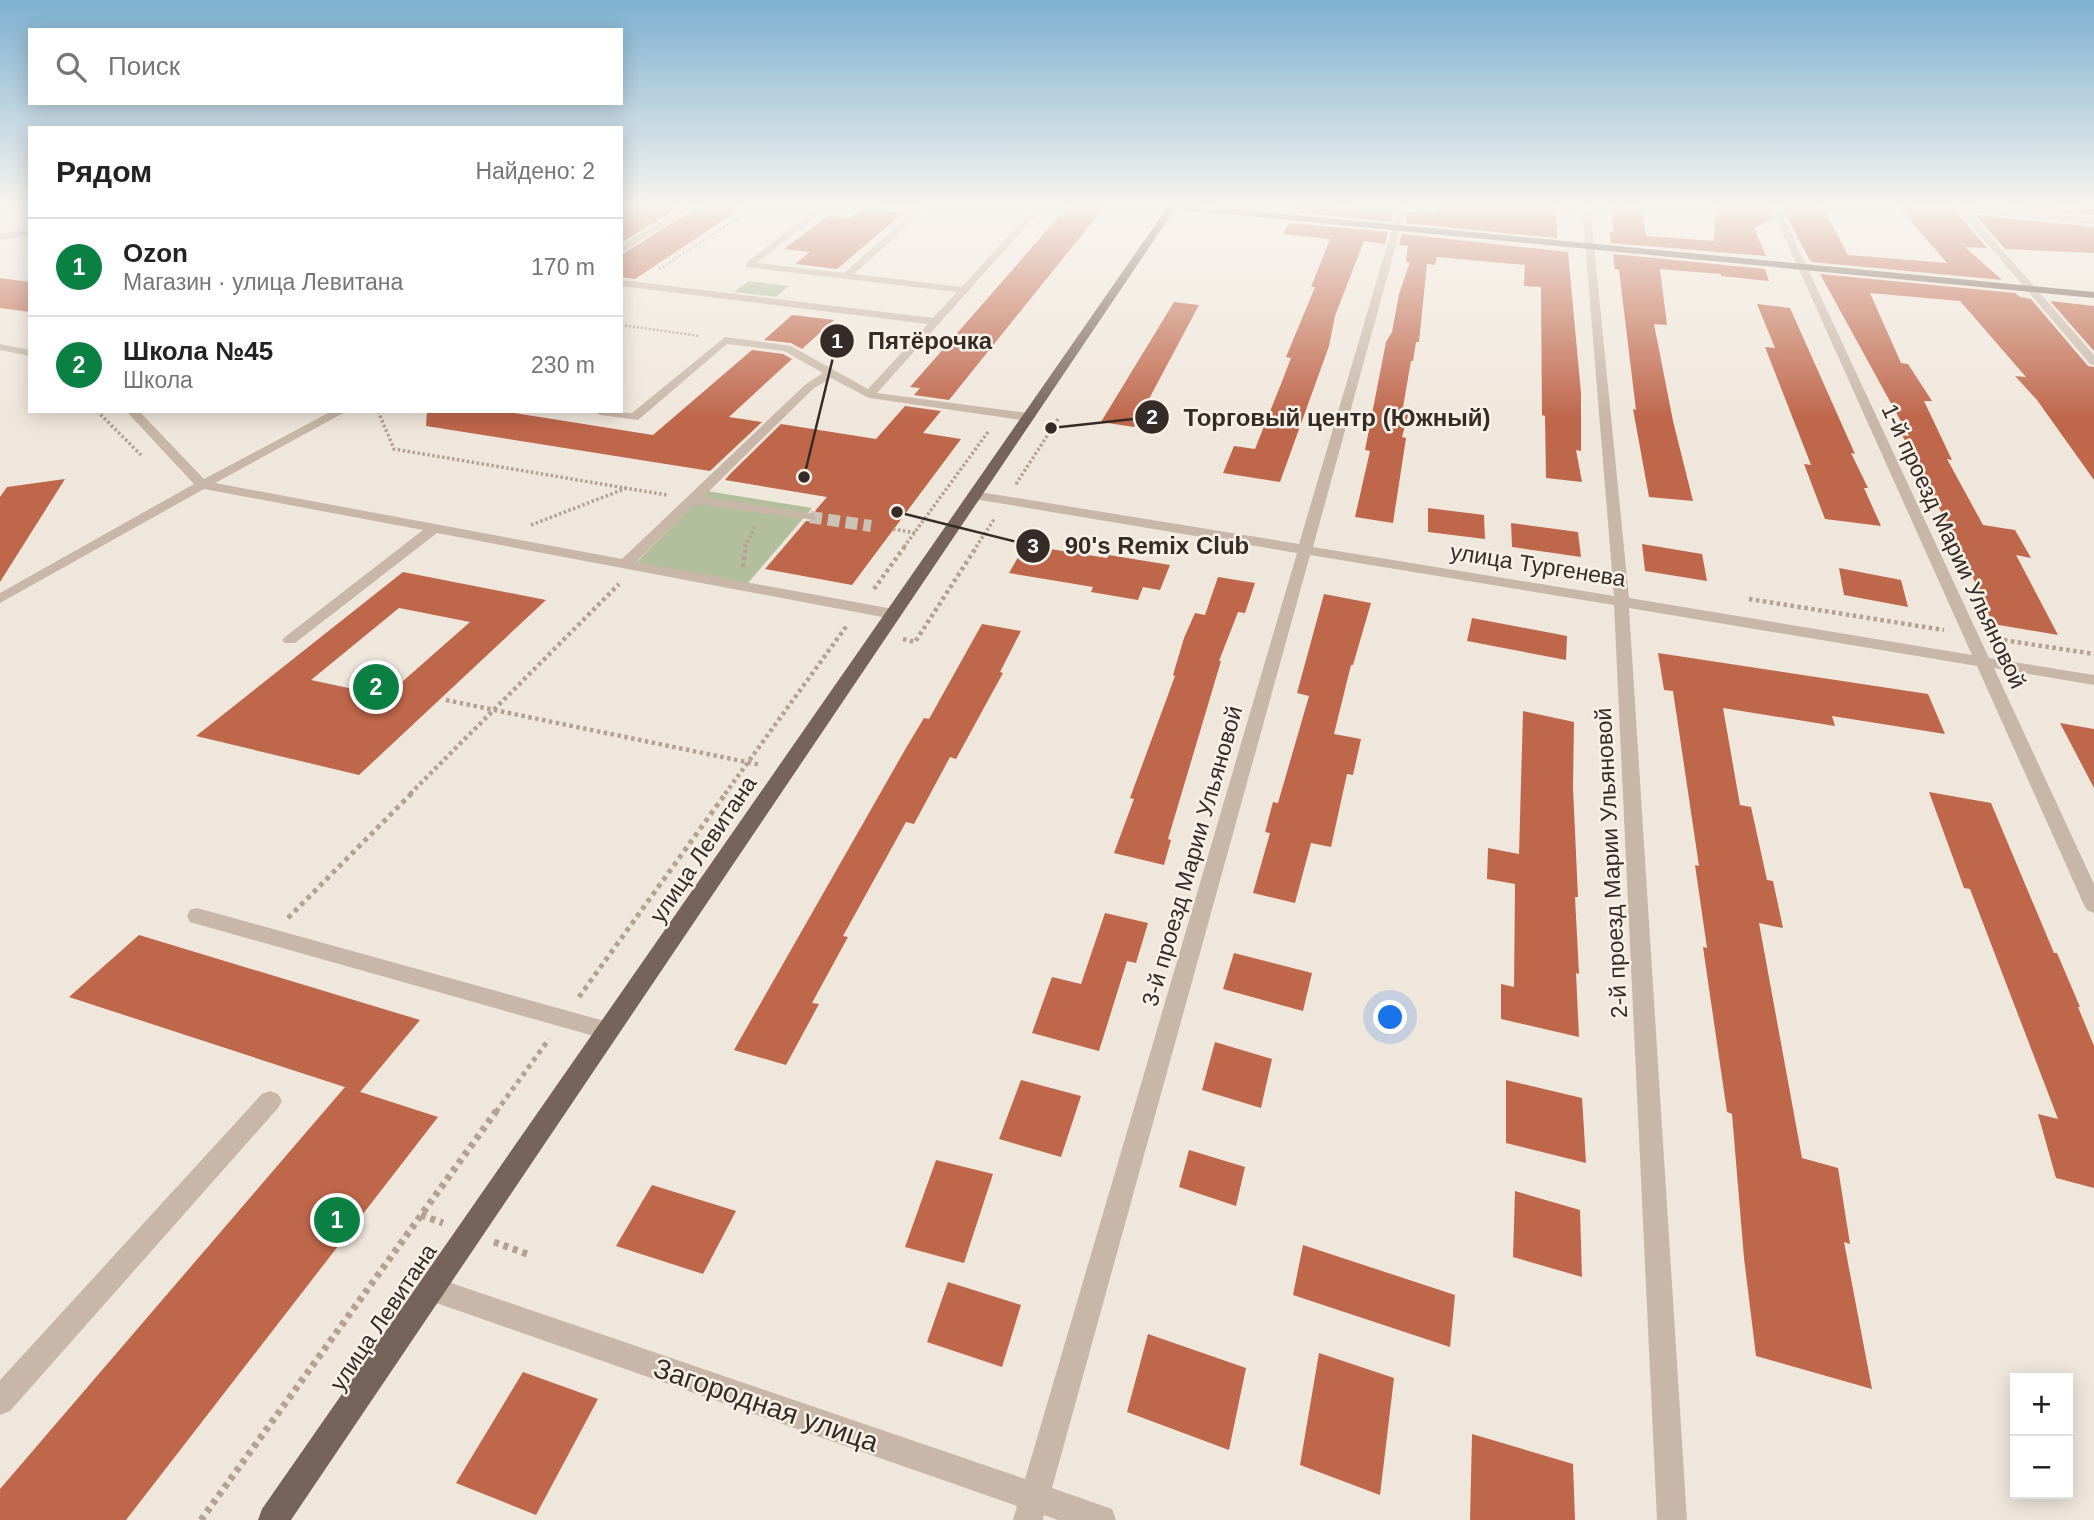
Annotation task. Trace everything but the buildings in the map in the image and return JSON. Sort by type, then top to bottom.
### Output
[{"type":"main road","name":"улица Левитана","points":[[274,1520],[1124,276]]},
{"type":"main road","points":[[1895,276],[2094,295]]},
{"type":"street","points":[[846,276],[965,290]]},
{"type":"street","points":[[869,395],[978,276]]},
{"type":"street","name":"3-й проезд Марии Ульяновой","points":[[1031,1508],[1383,276]]},
{"type":"street","name":"2-й проезд Марии Ульяновой","points":[[1593,276],[1620,601],[1672,1520]]},
{"type":"street","name":"1-й проезд Марии Ульяновой","points":[[1806,276],[2094,905]]},
{"type":"street","points":[[2020,276],[2094,362]]},
{"type":"street","points":[[623,283],[936,322]]},
{"type":"street","points":[[611,413],[634,417],[725,340],[787,348],[869,395],[1028,416]]},
{"type":"street","points":[[13,350],[28,344]]},
{"type":"street","points":[[0,347],[28,353]]},
{"type":"street","points":[[625,564],[810,386],[831,373]]},
{"type":"street","points":[[134,413],[202,485],[893,614]]},
{"type":"street","points":[[0,599],[202,485],[337,413]]},
{"type":"street","name":"улица Тургенева","points":[[974,495],[2094,680]]},
{"type":"street","points":[[692,499],[810,517]]},
{"type":"street","points":[[290,640],[435,528]]},
{"type":"street","points":[[197,916],[608,1031]]},
{"type":"street","points":[[0,1401],[270,1101]]},
{"type":"street","name":"Загородная улица","points":[[431,1289],[1031,1508],[1101,1520]]},
{"type":"path","points":[[636,285],[650,276]]},
{"type":"path","points":[[623,325],[725,340]]},
{"type":"path","points":[[99,413],[144,458]]},
{"type":"path","points":[[379,413],[394,449],[692,499]]},
{"type":"path","points":[[201,1520],[1002,413]]},
{"type":"path","points":[[915,642],[1058,419]]},
{"type":"path","points":[[529,526],[628,488]]},
{"type":"path","points":[[741,586],[744,550],[762,509]]},
{"type":"path","points":[[893,529],[926,534]]},
{"type":"path","points":[[270,937],[620,583]]},
{"type":"path","points":[[446,700],[786,770]]},
{"type":"green space","points":[[749,281],[789,286],[776,297],[734,292]]},
{"type":"green space","points":[[707,491],[812,508],[743,589],[630,569]]},
{"type":"tunnel","points":[[810,517],[871,526]]},
{"type":"place","name":"Торговый центр (Южный)","points":[[1051,428]]},
{"type":"place","name":"Пятёрочка","points":[[804,477]]},
{"type":"place","name":"90's Remix Club","points":[[897,512]]},
{"type":"place","name":"Школа №45","points":[[376,687]]},
{"type":"place","name":"Ozon","points":[[337,1220]]}]
